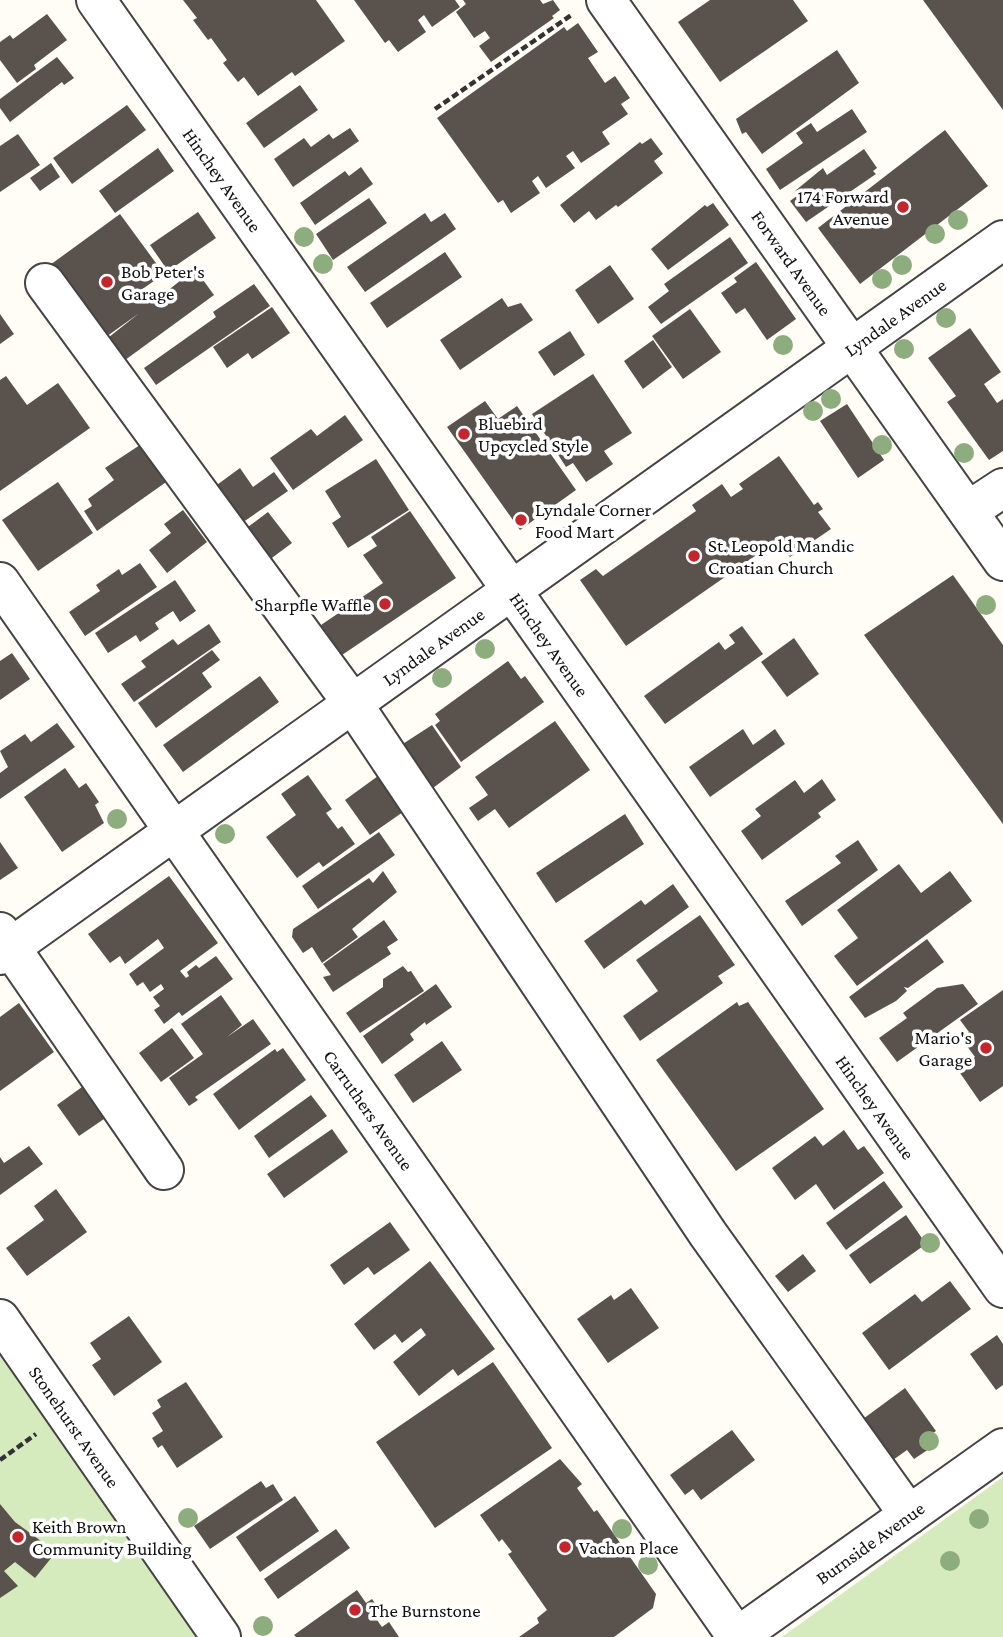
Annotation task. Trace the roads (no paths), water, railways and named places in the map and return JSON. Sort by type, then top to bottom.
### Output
[{"type":"street","name":"Hinchey Avenue","points":[[96,0],[1003,1288]]},
{"type":"street","name":"Forward Avenue","points":[[592,5],[853,348],[1003,561]]},
{"type":"street","name":"Lyndale Avenue","points":[[4,945],[175,831],[1003,240]]},
{"type":"street","points":[[45,283],[353,704],[708,1234],[909,1514]]},
{"type":"street","points":[[968,512],[1003,488]]},
{"type":"street","name":"Carruthers Avenue","points":[[0,582],[737,1637]]},
{"type":"street","points":[[4,945],[164,1171]]},
{"type":"street","name":"Stonehurst Avenue","points":[[0,1320],[221,1637]]},
{"type":"street","name":"Burnside Avenue","points":[[737,1637],[1003,1448]]},
{"type":"place","name":"174 Forward Avenue","points":[[903,207]]},
{"type":"place","name":"Bob Peter's Garage","points":[[107,282]]},
{"type":"place","name":"Bluebird Upcycled Style","points":[[464,434]]},
{"type":"place","name":"Lyndale Corner Food Mart","points":[[521,520]]},
{"type":"place","name":"St. Leopold Mandic Croatian Church","points":[[694,556]]},
{"type":"place","name":"Sharpfle Waffle","points":[[385,604]]},
{"type":"place","name":"Mario's Garage","points":[[986,1048]]},
{"type":"place","name":"Keith Brown Community Building","points":[[18,1537]]},
{"type":"place","name":"Vachon Place","points":[[565,1547]]},
{"type":"place","name":"The Burnstone","points":[[355,1610]]}]
